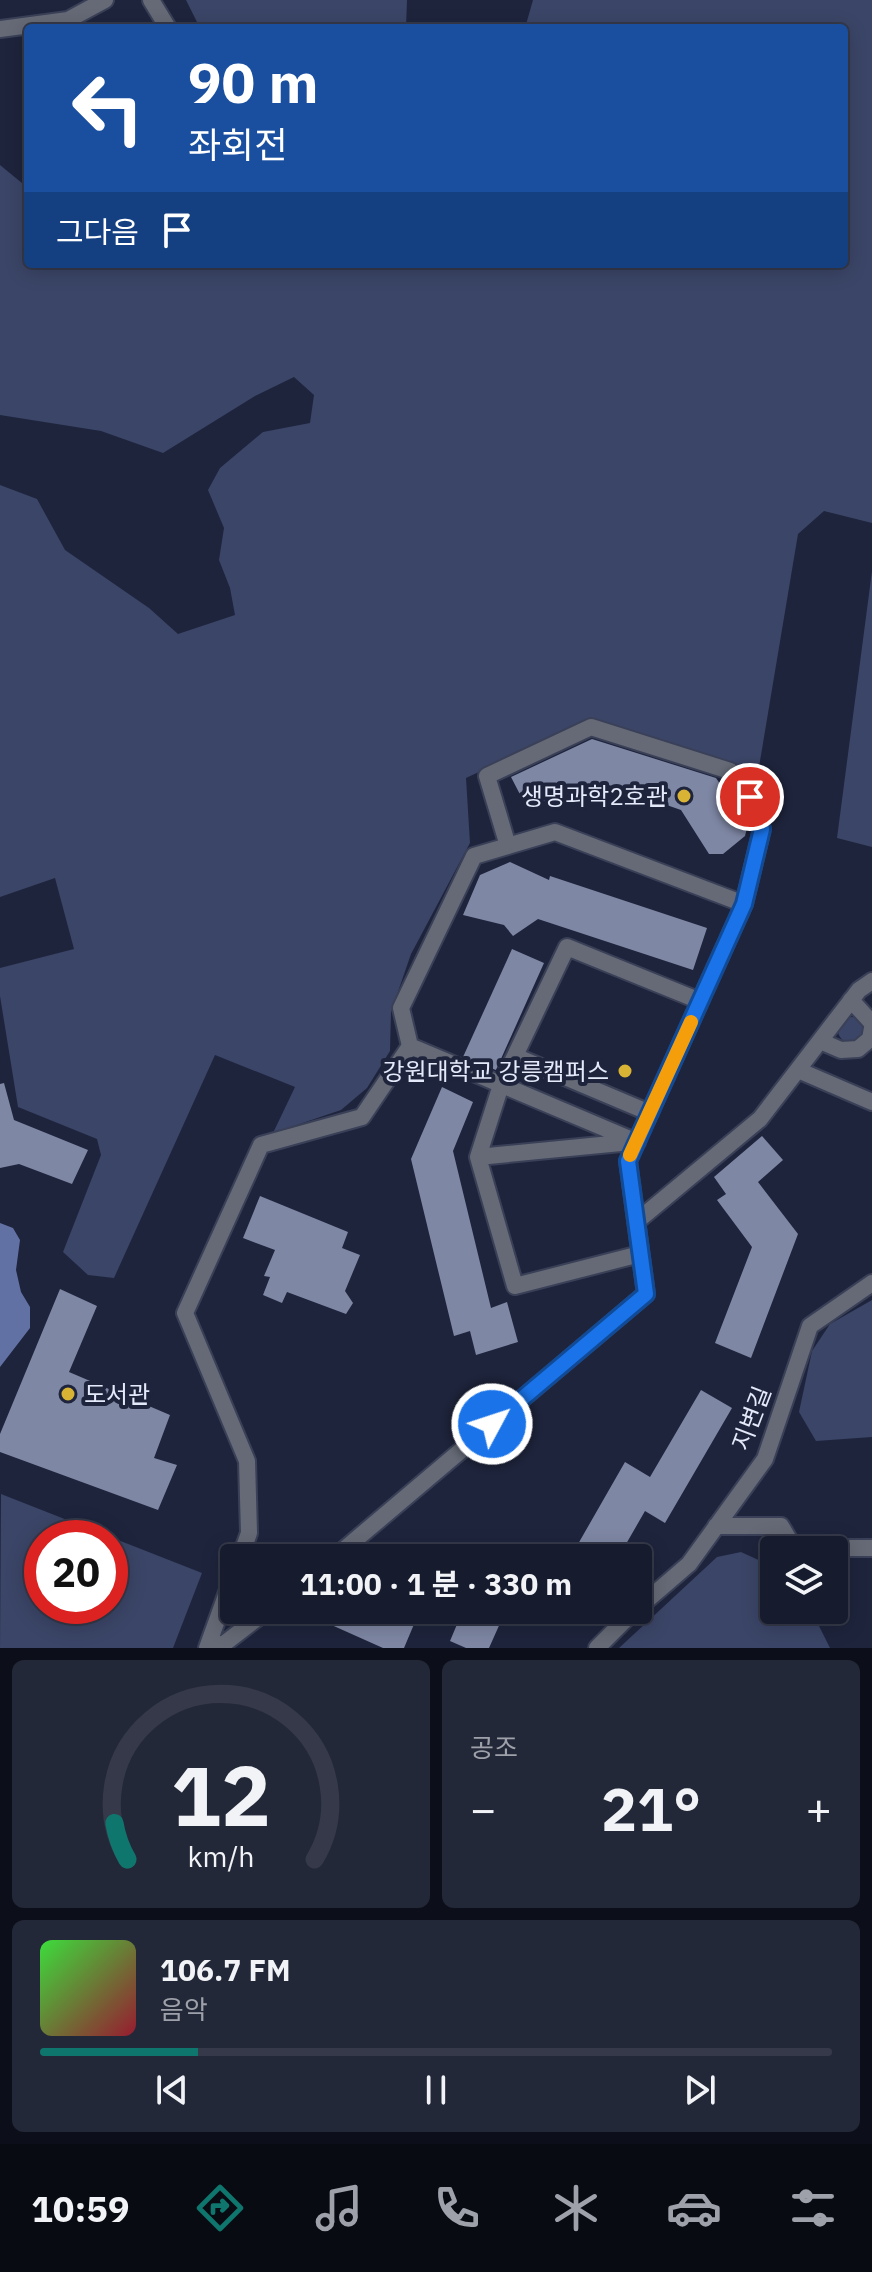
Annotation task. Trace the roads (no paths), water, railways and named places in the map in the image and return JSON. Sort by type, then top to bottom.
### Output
[{"type":"street","points":[[38,24],[68,20],[105,0]]},
{"type":"street","points":[[151,0],[166,24]]},
{"type":"street","points":[[0,29],[24,26]]},
{"type":"street","points":[[351,1544],[646,1294],[628,1161],[744,904],[762,829],[750,797],[730,771],[591,727],[487,776],[508,846]]},
{"type":"street","points":[[245,1544],[249,1533],[247,1461],[185,1313],[261,1145],[362,1117],[410,1046],[401,1008],[474,856],[555,832],[744,904]]},
{"type":"street","points":[[640,1254],[515,1286],[478,1157],[501,1085],[567,947],[700,1001]]},
{"type":"street","points":[[636,1222],[760,1119],[851,1000],[872,981]]},
{"type":"street","points":[[820,1041],[841,1050],[858,1049],[870,1039],[872,1026],[851,1000]]},
{"type":"street","points":[[410,1046],[637,1142]]},
{"type":"street","points":[[515,1056],[650,1113]]},
{"type":"street","points":[[798,1070],[872,1102]]},
{"type":"street","points":[[478,1157],[637,1142]]},
{"type":"street","name":"지변길","points":[[652,1596],[689,1564],[765,1459],[810,1326],[872,1283]]},
{"type":"street","points":[[716,1526],[781,1526],[794,1548],[872,1548]]},
{"type":"street","points":[[220,1647],[224,1624]]},
{"type":"street","points":[[220,1647],[250,1624]]},
{"type":"street","name":"지변길","points":[[597,1648],[622,1624]]},
{"type":"place","name":"생명과학2호관","points":[[684,796]]},
{"type":"place","name":"강원대학교 강릉캠퍼스","points":[[625,1071]]},
{"type":"place","name":"도서관","points":[[68,1394]]}]
